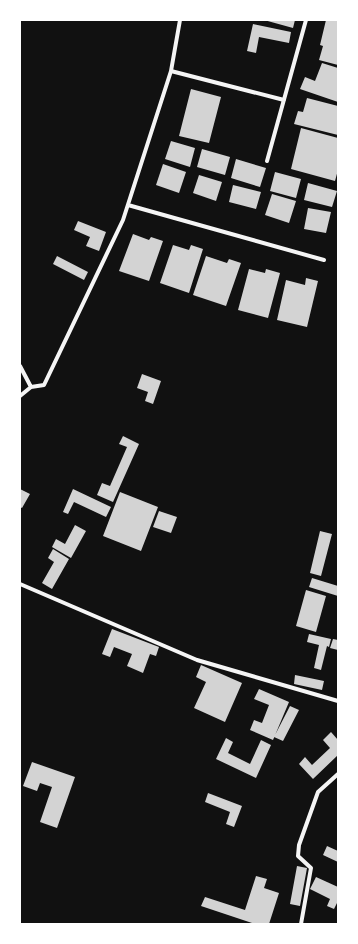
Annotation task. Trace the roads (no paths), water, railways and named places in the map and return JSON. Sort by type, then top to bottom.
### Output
[{"type":"street","points":[[20,396],[31,387],[44,385],[123,220],[171,71],[180,20]]},
{"type":"street","points":[[267,161],[306,20]]},
{"type":"street","points":[[171,71],[284,100]]},
{"type":"street","points":[[128,205],[324,260]]},
{"type":"street","points":[[20,366],[31,387]]},
{"type":"street","points":[[20,584],[197,660],[338,701]]},
{"type":"street","points":[[301,924],[311,868],[298,856],[299,845],[318,792],[338,774]]}]
